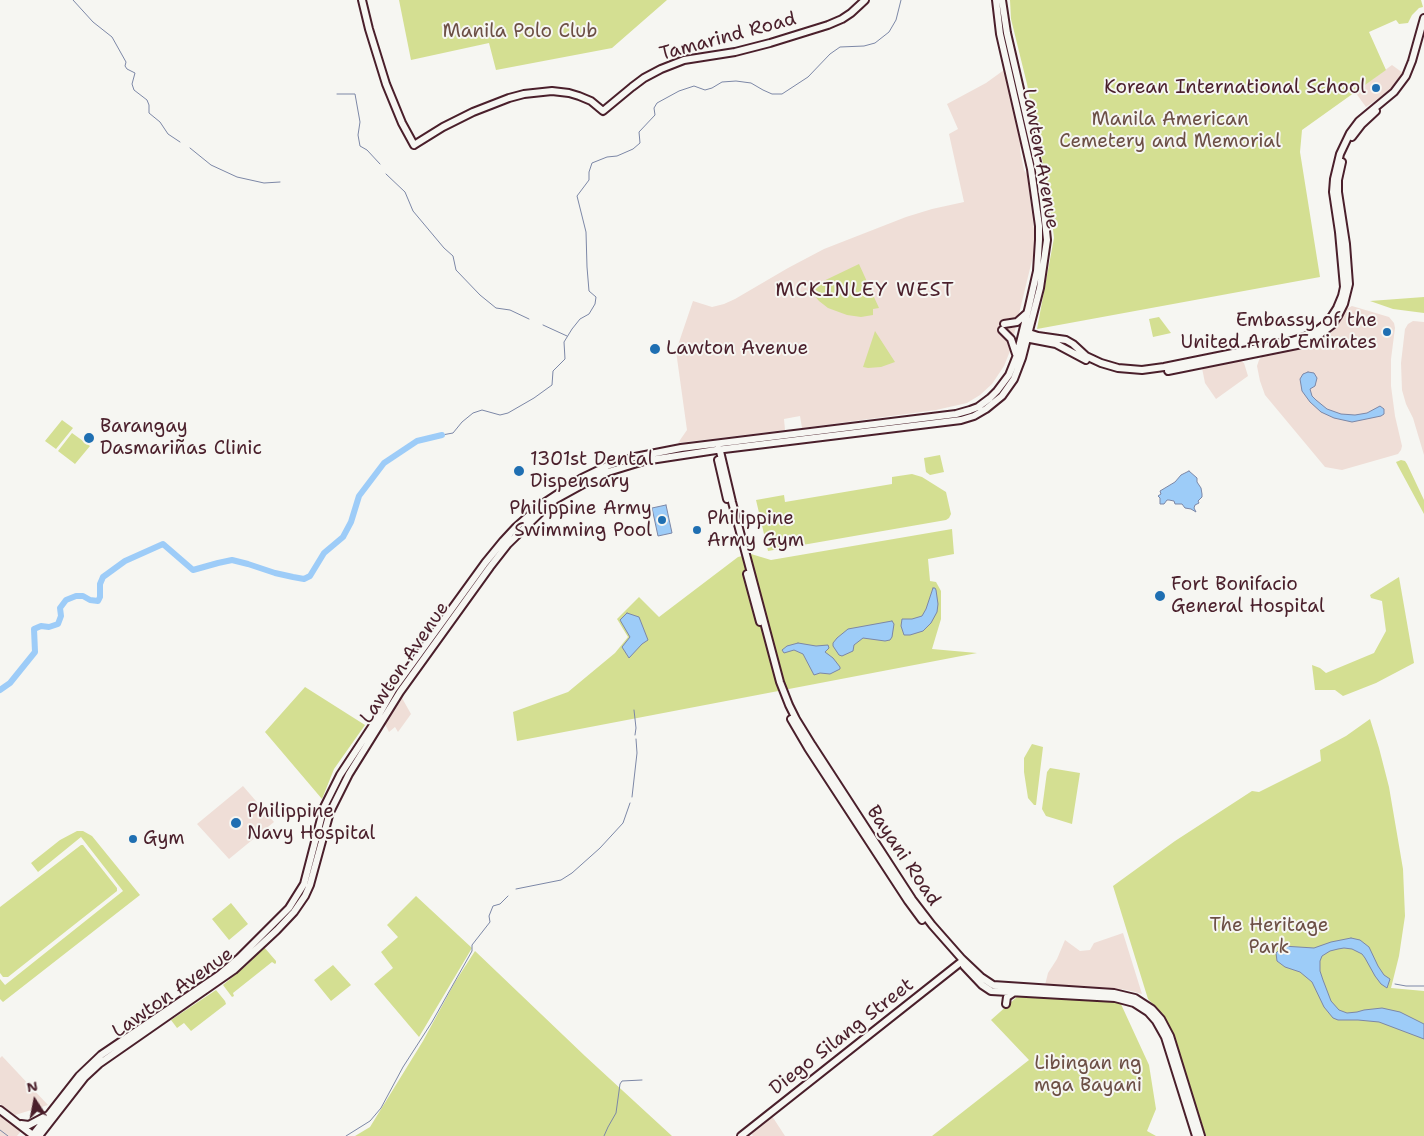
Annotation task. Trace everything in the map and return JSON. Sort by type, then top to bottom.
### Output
[{"type":"main road","name":"Tamarind Road","points":[[362,0],[386,84],[402,123],[414,145],[443,127],[473,112],[524,94],[569,93],[591,101],[603,111],[638,82],[662,69],[684,60],[735,52],[828,25],[851,13],[865,0]]},
{"type":"main road","name":"Lawton Avenue","points":[[35,1136],[99,1064],[234,970],[294,912],[310,885],[330,812],[348,774],[400,692],[508,544],[533,518],[556,499],[608,472],[652,459],[706,452],[717,447],[732,448],[902,428],[969,418],[990,407],[1009,387],[1019,368],[1037,270],[1039,226],[1031,169],[1000,34],[996,0]]},
{"type":"main road","name":"Lawton Avenue","points":[[35,1136],[50,1113],[79,1076],[101,1055],[219,975],[239,958],[289,908],[304,884],[324,807],[340,775],[373,725],[383,706],[485,563],[516,526],[541,504],[582,478],[602,468],[649,453],[717,447],[964,412],[981,405],[997,391],[1009,375],[1025,335],[1040,288],[1047,240],[1038,166],[1007,33],[1002,0]]},
{"type":"main road","points":[[1381,104],[1399,86],[1409,69],[1424,18]]},
{"type":"main road","points":[[1025,335],[1066,340],[1086,356],[1101,363],[1118,368],[1142,370],[1292,341],[1307,336],[1319,329],[1328,322],[1335,312],[1344,287],[1333,192],[1334,179],[1342,150],[1354,127],[1364,115],[1401,89],[1409,78],[1424,31]]},
{"type":"main road","points":[[1016,355],[1011,339],[1003,327],[1021,320],[1029,306]]},
{"type":"main road","name":"Bayani Road","points":[[717,447],[776,679],[785,706],[808,748],[908,901],[929,928],[980,983],[987,988],[1014,993],[1115,998],[1134,1003],[1148,1012],[1171,1045],[1196,1136]]},
{"type":"main road","points":[[706,452],[721,463],[732,448]]},
{"type":"main road","name":"Bayani Road","points":[[730,502],[780,682],[789,705],[808,739],[912,899],[932,925],[978,974],[993,985],[1114,993],[1135,998],[1152,1009],[1161,1019],[1201,1136]]},
{"type":"main road","name":"Diego Silang Street","points":[[741,1136],[961,962]]},
{"type":"main road","points":[[1006,1004],[1007,996],[1014,993]]},
{"type":"main road","points":[[0,1110],[35,1136]]},
{"type":"main road","points":[[20,1124],[29,1125],[50,1113]]},
{"type":"shaded area","name":"Korean International School","points":[[1392,65],[1403,73],[1389,91],[1366,107],[1355,92]]},
{"type":"shaded area","name":"MCKINLEY WEST","points":[[1004,70],[1021,143],[1020,150],[1024,170],[1027,175],[1034,229],[1034,252],[1010,351],[1004,366],[992,384],[967,403],[936,410],[802,428],[800,416],[784,419],[785,430],[678,443],[687,430],[676,351],[693,301],[712,307],[724,304],[824,249],[906,217],[964,202],[949,134],[958,129],[947,104],[986,83]]},
{"type":"shaded area","points":[[1352,306],[1389,317],[1394,323],[1391,386],[1402,446],[1398,454],[1342,470],[1325,467],[1265,395],[1257,366],[1262,356],[1307,347],[1323,339],[1335,329],[1346,309]]},
{"type":"shaded area","points":[[1413,321],[1424,322],[1424,455],[1402,390],[1401,363],[1405,329]]},
{"type":"shaded area","points":[[1239,360],[1244,363],[1248,376],[1216,399],[1205,383],[1202,368]]},
{"type":"shaded area","points":[[402,698],[411,714],[398,732],[395,727],[389,732],[385,724]]},
{"type":"shaded area","name":"Philippine Navy Hospital","points":[[243,786],[274,822],[229,859],[197,824]]},
{"type":"shaded area","points":[[1123,933],[1142,994],[1109,988],[1045,985],[1048,973],[1057,959],[1065,940],[1080,951],[1090,950],[1094,943]]},
{"type":"shaded area","points":[[2,1056],[48,1105],[15,1115],[0,1104],[0,1058]]},
{"type":"shaded area","points":[[0,1113],[22,1130],[17,1136],[0,1136]]},
{"type":"shaded area","points":[[772,1116],[785,1136],[753,1136],[750,1132]]},
{"type":"green space","name":"Manila Polo Club","points":[[399,0],[667,0],[612,48],[496,70],[489,43],[411,60]]},
{"type":"green space","name":"Manila American Cemetery and Memorial","points":[[1010,0],[1421,0],[1423,7],[1419,8],[1412,15],[1408,23],[1399,24],[1396,20],[1369,32],[1386,70],[1302,130],[1300,152],[1320,277],[1037,329],[1054,238],[1048,187],[1027,84],[1011,19]]},
{"type":"green space","points":[[859,264],[879,308],[873,309],[873,315],[861,317],[847,315],[828,308],[811,291],[813,286]]},
{"type":"green space","points":[[1424,297],[1424,313],[1393,309],[1370,301]]},
{"type":"green space","points":[[1159,317],[1171,333],[1153,337],[1149,319]]},
{"type":"green space","points":[[875,331],[895,362],[881,367],[863,367]]},
{"type":"green space","points":[[62,420],[73,428],[56,449],[45,441]]},
{"type":"green space","points":[[72,433],[90,446],[75,464],[58,451]]},
{"type":"green space","points":[[940,455],[944,472],[930,475],[926,472],[924,458]]},
{"type":"green space","points":[[1401,460],[1407,464],[1424,500],[1424,514],[1396,462]]},
{"type":"green space","points":[[912,474],[922,477],[946,492],[951,514],[949,518],[768,551],[756,500],[784,495],[785,502],[892,484],[892,477]]},
{"type":"green space","points":[[952,529],[954,554],[928,559],[930,581],[936,582],[941,591],[941,619],[932,649],[977,653],[517,741],[513,712],[568,692],[615,653],[628,637],[617,619],[639,597],[659,617],[738,557],[751,554],[771,560]]},
{"type":"green space","points":[[1399,577],[1414,663],[1376,683],[1343,696],[1335,690],[1315,690],[1312,665],[1326,673],[1374,653],[1386,631],[1382,601],[1371,598],[1370,595]]},
{"type":"green space","points":[[305,687],[365,725],[334,769],[322,799],[265,732]]},
{"type":"green space","name":"The Heritage Park","points":[[1370,719],[1389,787],[1403,869],[1405,916],[1399,956],[1391,988],[1424,991],[1424,1136],[1206,1136],[1172,1031],[1163,1014],[1148,999],[1113,886],[1175,841],[1252,791],[1259,792],[1321,761],[1320,750],[1346,736]]},
{"type":"green space","points":[[1032,744],[1043,747],[1036,805],[1028,798],[1024,772],[1024,758]]},
{"type":"green space","points":[[1050,768],[1080,773],[1072,824],[1046,816],[1042,809],[1047,772]]},
{"type":"green space","points":[[77,831],[83,831],[92,836],[140,895],[3,1002],[0,999],[0,979],[5,985],[123,891],[81,837],[38,872],[31,863],[60,840]]},
{"type":"green space","points":[[83,845],[117,888],[117,891],[8,977],[3,977],[0,973],[0,907]]},
{"type":"green space","points":[[416,896],[472,948],[419,1037],[374,984],[393,968],[381,952],[398,937],[387,925]]},
{"type":"green space","points":[[231,903],[248,924],[229,940],[212,919]]},
{"type":"green space","points":[[264,947],[276,963],[272,962],[233,993],[234,996],[232,997],[223,985],[247,965]]},
{"type":"green space","points":[[475,951],[672,1136],[355,1136],[370,1127]]},
{"type":"green space","points":[[333,965],[351,985],[331,1001],[314,980]]},
{"type":"green space","points":[[216,990],[226,1004],[191,1031],[184,1023],[177,1028],[171,1020]]},
{"type":"green space","name":"Libingan ng mga Bayani","points":[[1018,996],[1120,1002],[1149,1065],[1156,1109],[1147,1131],[1156,1136],[932,1136],[1029,1060],[991,1020]]},
{"type":"water","points":[[1308,372],[1314,373],[1317,378],[1315,386],[1310,389],[1312,396],[1327,409],[1341,414],[1355,415],[1367,413],[1380,406],[1384,409],[1384,414],[1352,422],[1334,418],[1321,412],[1302,391],[1300,379],[1303,374]]},
{"type":"water","points":[[1189,471],[1197,478],[1201,488],[1202,497],[1198,501],[1199,503],[1195,505],[1196,512],[1185,508],[1182,504],[1175,504],[1174,501],[1167,500],[1164,504],[1160,504],[1158,496],[1161,494],[1160,491]]},
{"type":"water","name":"Philippine Army Swimming Pool","points":[[666,505],[672,533],[658,536],[652,508]]},
{"type":"water","points":[[933,588],[936,590],[938,604],[937,612],[931,623],[923,631],[904,635],[901,626],[902,619],[922,616]]},
{"type":"water","points":[[627,613],[639,617],[648,640],[629,658],[622,647],[630,637],[620,620]]},
{"type":"water","points":[[892,621],[894,624],[890,640],[863,638],[854,645],[853,651],[842,656],[839,655],[833,646],[837,638],[848,629]]},
{"type":"water","points":[[798,643],[816,646],[828,645],[829,648],[825,652],[833,658],[840,669],[830,674],[820,673],[814,675],[803,654],[794,650],[784,653],[782,650],[787,646]]},
{"type":"water","points":[[1351,938],[1360,940],[1369,947],[1378,966],[1384,975],[1390,979],[1387,988],[1381,984],[1362,954],[1352,949],[1344,948],[1330,951],[1322,956],[1320,971],[1331,1001],[1339,1010],[1347,1013],[1382,1008],[1400,1012],[1424,1024],[1424,1039],[1379,1022],[1338,1020],[1333,1018],[1324,1007],[1312,982],[1300,972],[1285,967],[1277,961],[1276,953],[1283,946],[1314,948]]},
{"type":"waterway","points":[[73,0],[93,22],[112,37],[126,62],[125,66],[135,73],[132,84],[134,90],[147,100],[149,113],[160,122],[168,134],[180,142]]},
{"type":"waterway","points":[[442,435],[453,433],[473,413],[482,410],[500,415],[508,413],[552,385],[553,371],[565,359],[564,342],[580,319],[589,314],[595,304],[596,297],[589,291],[586,232],[577,196],[589,180],[592,163],[633,149],[640,143],[639,132],[655,115],[654,108],[657,103],[679,91],[694,86],[705,90],[722,82],[736,81],[751,83],[772,94],[782,94],[808,77],[830,54],[840,47],[864,46],[875,43],[889,32],[896,20],[901,0]]},
{"type":"waterway","points":[[337,94],[355,94],[360,122],[358,135],[360,146],[367,150],[380,164]]},
{"type":"waterway","points":[[190,148],[211,165],[237,177],[264,183],[280,182]]},
{"type":"waterway","points":[[386,174],[405,192],[413,211],[453,256],[456,270],[480,295],[496,308],[510,310],[529,319]]},
{"type":"waterway","points":[[543,325],[567,336]]},
{"type":"waterway","points":[[0,690],[10,683],[35,652],[34,629],[41,626],[49,627],[58,624],[61,616],[60,608],[66,600],[76,596],[83,596],[90,600],[98,601],[100,597],[100,584],[103,577],[125,561],[163,544],[193,570],[232,560],[293,577],[304,579],[310,576],[324,553],[343,537],[351,522],[359,496],[384,463],[417,441],[442,435]]},
{"type":"waterway","points":[[634,710],[635,735]]},
{"type":"waterway","points":[[632,797],[637,753],[636,739]]},
{"type":"waterway","points":[[516,889],[561,880],[572,873],[600,848],[623,823],[630,803]]},
{"type":"waterway","points":[[346,1136],[370,1121],[381,1108],[403,1067],[432,1022],[472,951],[472,945],[490,922],[489,916],[493,906],[500,904],[508,896]]},
{"type":"waterway","points":[[1395,984],[1424,986]]},
{"type":"waterway","points":[[604,1136],[616,1113],[622,1081],[642,1080]]},
{"type":"waterway","points":[[0,1130],[8,1136]]},
{"type":"place","name":"Korean International School","points":[[1376,88]]},
{"type":"place","name":"Embassy of the United Arab Emirates","points":[[1387,332]]},
{"type":"place","name":"Lawton Avenue","points":[[655,349]]},
{"type":"place","name":"Barangay Dasmariñas Clinic","points":[[89,438]]},
{"type":"place","name":"1301st Dental Dispensary","points":[[519,471]]},
{"type":"place","name":"Philippine Army Swimming Pool","points":[[662,520]]},
{"type":"place","name":"Philippine Army Gym","points":[[697,530]]},
{"type":"place","name":"Fort Bonifacio General Hospital","points":[[1160,596]]},
{"type":"place","name":"Philippine Navy Hospital","points":[[236,823]]},
{"type":"place","name":"Gym","points":[[133,839]]},
{"type":"district","name":"MCKINLEY WEST","points":[[865,291]]}]
